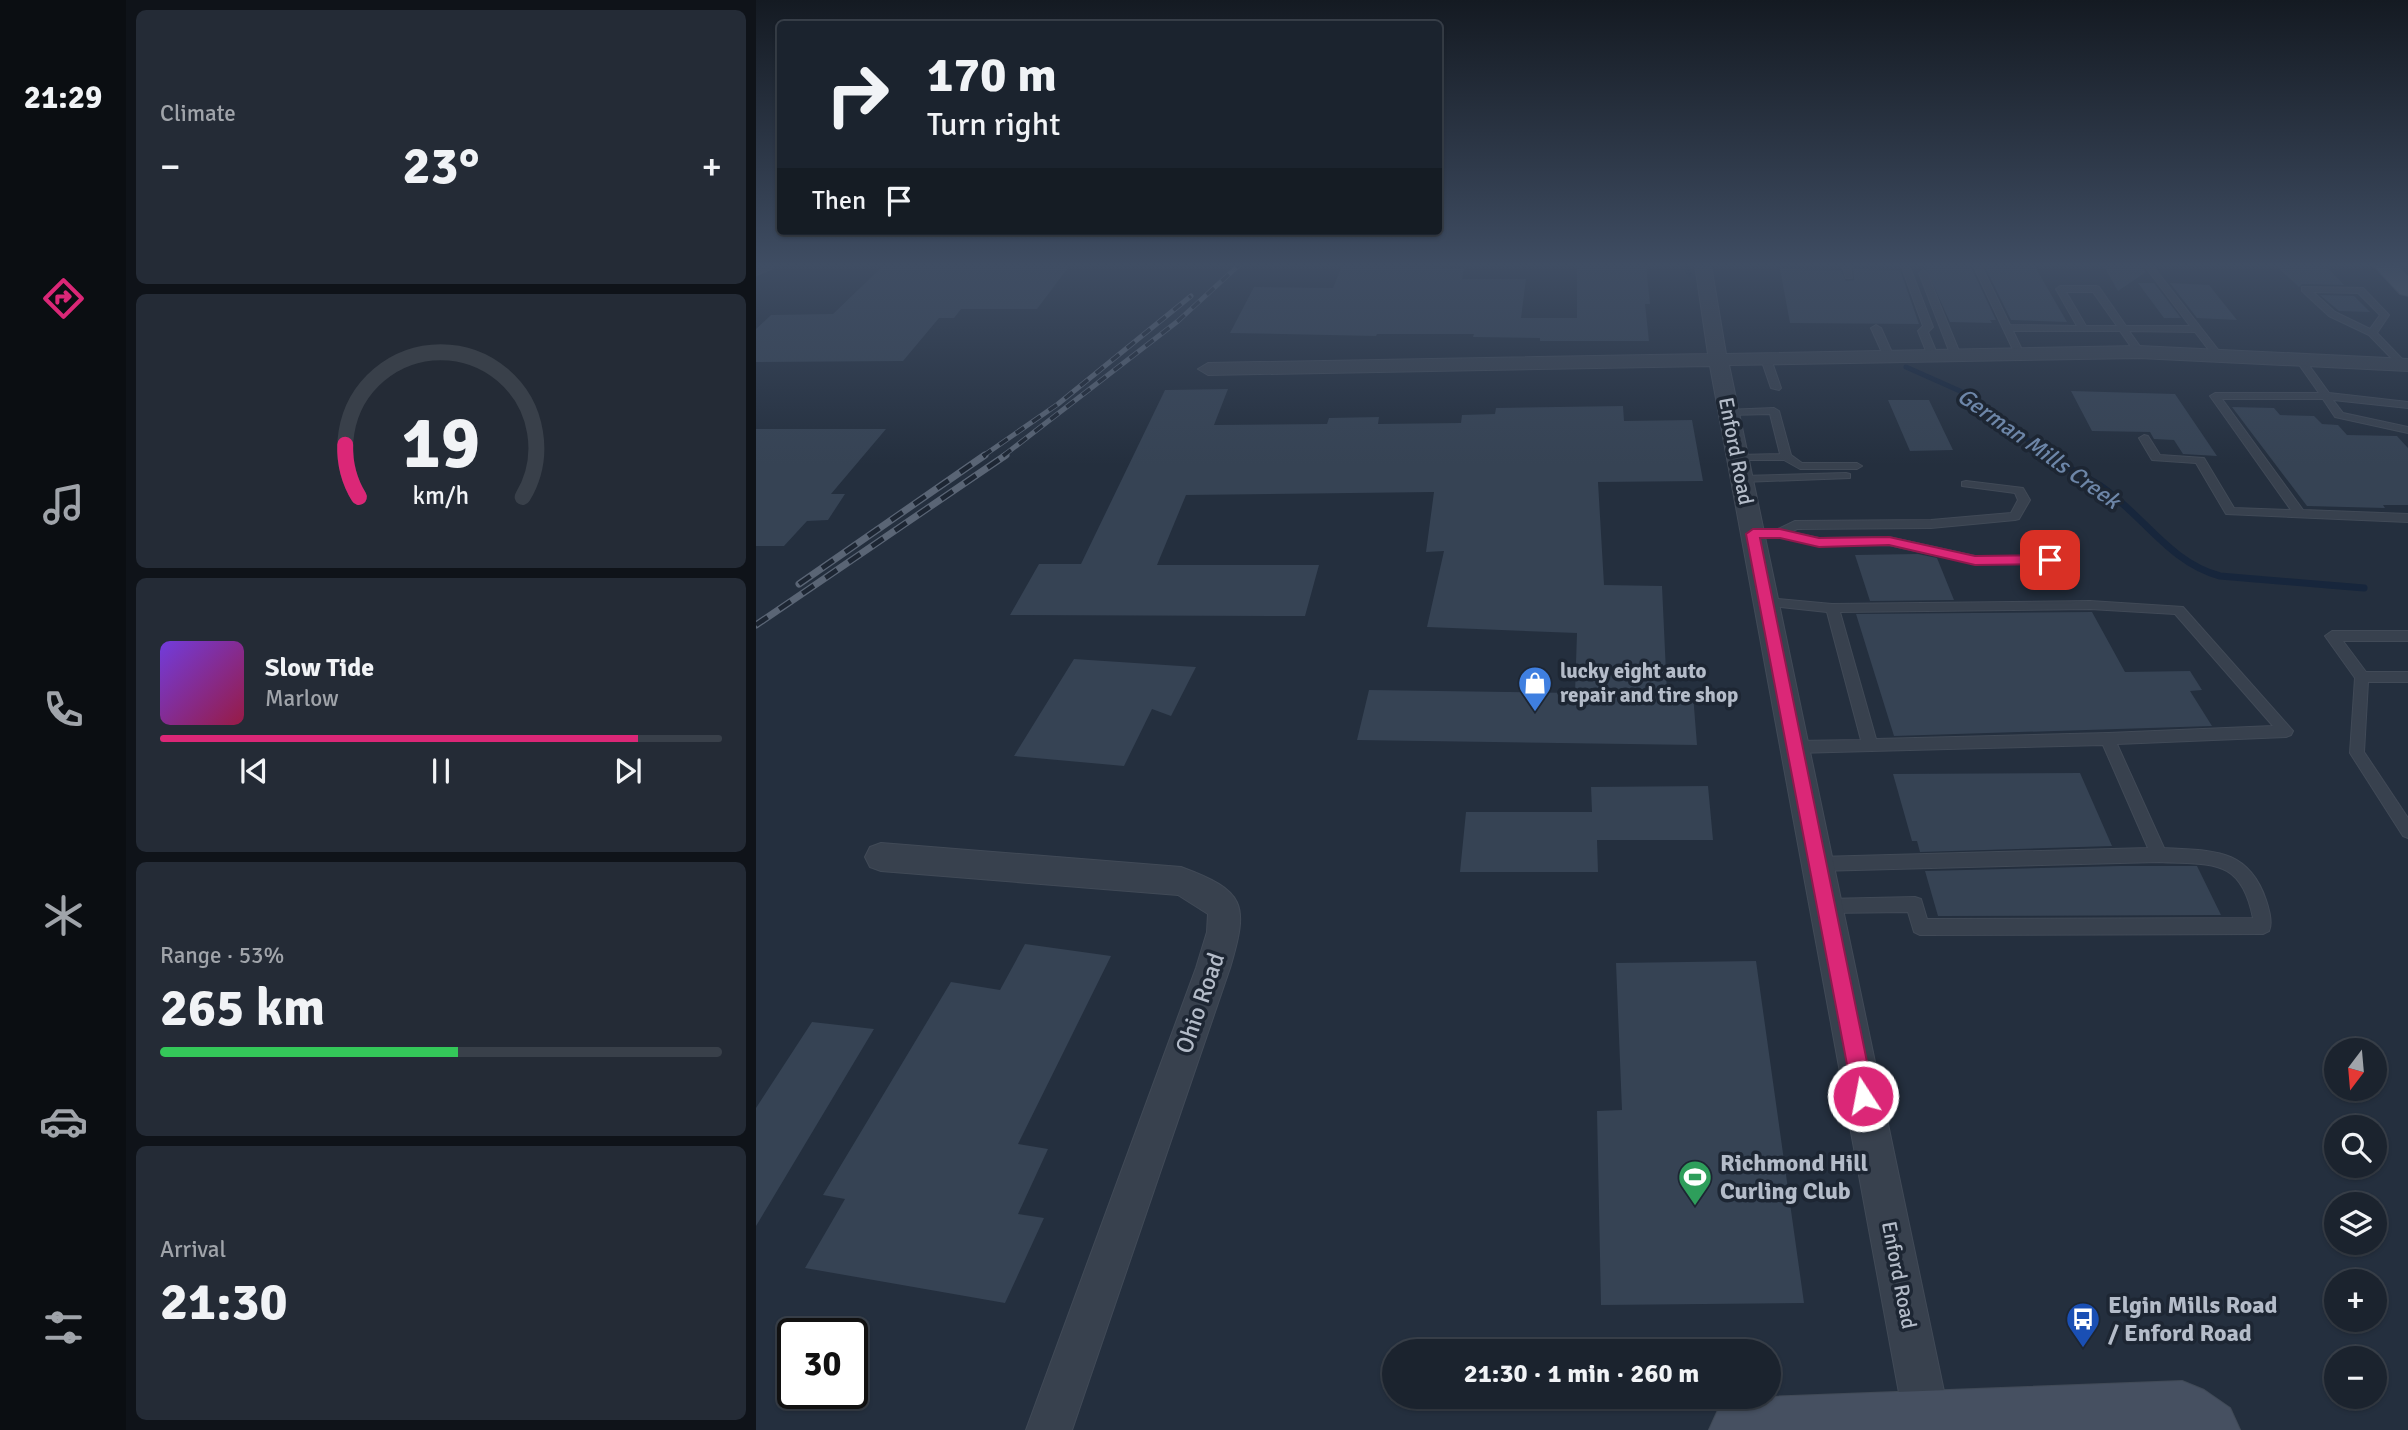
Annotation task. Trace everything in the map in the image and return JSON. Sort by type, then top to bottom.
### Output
[{"type":"main road","points":[[1741,1430],[1928,1425],[2182,1412],[2208,1430]]},
{"type":"street","name":"Enford Road","points":[[1714,332],[1740,468],[1767,533],[1766,602],[1928,1425]]},
{"type":"street","points":[[1209,369],[1627,364],[2139,352],[2405,364]]},
{"type":"street","name":"Ohio Road","points":[[881,857],[1181,881],[1206,893],[1225,908],[1224,932],[1217,956],[1049,1430]]},
{"type":"lane","points":[[1878,332],[1889,356]]},
{"type":"lane","points":[[1923,332],[1933,356]]},
{"type":"lane","points":[[1946,332],[1956,356]]},
{"type":"lane","points":[[2010,332],[2019,355]]},
{"type":"lane","points":[[2125,332],[2139,352]]},
{"type":"lane","points":[[2199,332],[2218,356]]},
{"type":"lane","points":[[2372,333],[2405,364]]},
{"type":"lane","points":[[1766,359],[1776,388]]},
{"type":"lane","points":[[2300,359],[2339,415],[2408,430]]},
{"type":"lane","points":[[2300,514],[2215,396],[2328,397],[2408,405]]},
{"type":"lane","points":[[1728,412],[1774,411],[1786,457],[1800,466],[1857,466]]},
{"type":"lane","points":[[2144,438],[2156,458],[2200,460],[2230,510],[2408,518]]},
{"type":"lane","points":[[1740,468],[1786,457]]},
{"type":"lane","points":[[1740,468],[1846,476]]},
{"type":"lane","points":[[1767,533],[1795,525],[1931,524],[2015,516],[2024,500],[2018,489],[1966,484]]},
{"type":"lane","points":[[1767,533],[1819,542],[1889,541],[1975,560],[2050,560]]},
{"type":"lane","points":[[1766,602],[1832,608],[2090,605],[2179,610],[2286,731],[2108,739],[1795,747]]},
{"type":"lane","points":[[1832,608],[1870,745]]},
{"type":"lane","points":[[2408,636],[2332,636],[2362,677],[2357,753],[2408,831]]},
{"type":"lane","points":[[2362,677],[2408,677]]},
{"type":"lane","points":[[2108,739],[2159,855]]},
{"type":"lane","points":[[1818,864],[2159,855],[2228,861],[2250,881],[2259,899],[2263,926],[1920,928],[1915,904],[1826,906]]},
{"type":"building","points":[[756,332],[928,332],[903,361],[756,362]]},
{"type":"building","points":[[1648,332],[1649,341],[1540,341],[1540,338],[1473,337],[1474,334],[1376,336],[1230,333]]},
{"type":"building","points":[[1228,389],[1214,425],[1327,424],[1329,418],[1379,417],[1378,424],[1461,423],[1462,415],[1495,414],[1496,408],[1623,406],[1624,421],[1692,420],[1703,481],[1598,482],[1604,585],[1662,586],[1667,694],[1693,694],[1697,745],[1357,740],[1369,690],[1575,693],[1577,633],[1427,627],[1444,551],[1426,552],[1434,492],[1186,495],[1157,565],[1319,565],[1305,616],[1010,615],[1039,564],[1081,564],[1165,390]]},
{"type":"building","points":[[2071,391],[2175,394],[2217,456],[2183,454],[2174,440],[2154,439],[2150,432],[2092,431]]},
{"type":"building","points":[[1888,400],[1929,400],[1953,450],[1910,451]]},
{"type":"building","points":[[2232,407],[2274,408],[2280,415],[2314,416],[2322,424],[2338,425],[2347,435],[2397,436],[2408,448],[2408,505],[2383,505],[2385,508],[2307,506]]},
{"type":"building","points":[[756,429],[886,429],[831,494],[845,494],[828,520],[807,521],[784,546],[756,546]]},
{"type":"building","points":[[1918,554],[1937,558],[1954,600],[1870,601],[1855,555]]},
{"type":"building","points":[[2092,612],[2125,672],[2190,671],[2202,690],[2190,691],[2212,726],[1894,736],[1856,614]]},
{"type":"building","points":[[1074,659],[1196,667],[1171,716],[1152,709],[1124,766],[1014,756]]},
{"type":"building","points":[[2080,773],[2112,846],[1920,852],[1917,841],[1912,841],[1893,774]]},
{"type":"building","points":[[1708,786],[1713,840],[1597,840],[1598,872],[1460,872],[1466,812],[1592,812],[1591,787]]},
{"type":"building","points":[[2197,866],[2221,915],[1938,916],[1925,871]]},
{"type":"building","points":[[1025,944],[1111,956],[1018,1144],[1048,1149],[1018,1214],[1044,1218],[1005,1303],[805,1268],[845,1199],[823,1195],[951,982],[1000,990]]},
{"type":"building","name":"Richmond Hill Curling Club","points":[[1756,961],[1804,1303],[1601,1305],[1597,1111],[1622,1110],[1616,963]]},
{"type":"building","points":[[812,1022],[874,1029],[756,1226],[756,1108]]},
{"type":"waterway","name":"German Mills Creek","points":[[1906,367],[1960,391],[2050,456]]},
{"type":"waterway","name":"German Mills Creek","points":[[2047,455],[2114,496],[2170,548],[2202,569],[2220,576],[2364,588]]},
{"type":"railway","points":[[983,456],[1058,404],[1147,332]]},
{"type":"railway","points":[[1003,456],[1164,332]]},
{"type":"railway","points":[[799,584],[985,455]]},
{"type":"railway","points":[[756,625],[1006,455]]},
{"type":"place","name":"lucky eight auto repair and tire shop","points":[[1535,713]]},
{"type":"place","name":"Richmond Hill Curling Club","points":[[1695,1207]]},
{"type":"place","name":"Elgin Mills Road / Enford Road","points":[[2083,1349]]},
{"type":"route","points":[[1863,1096],[1753,534],[1780,533],[1819,542],[1889,541],[1975,560],[2050,560]]}]
